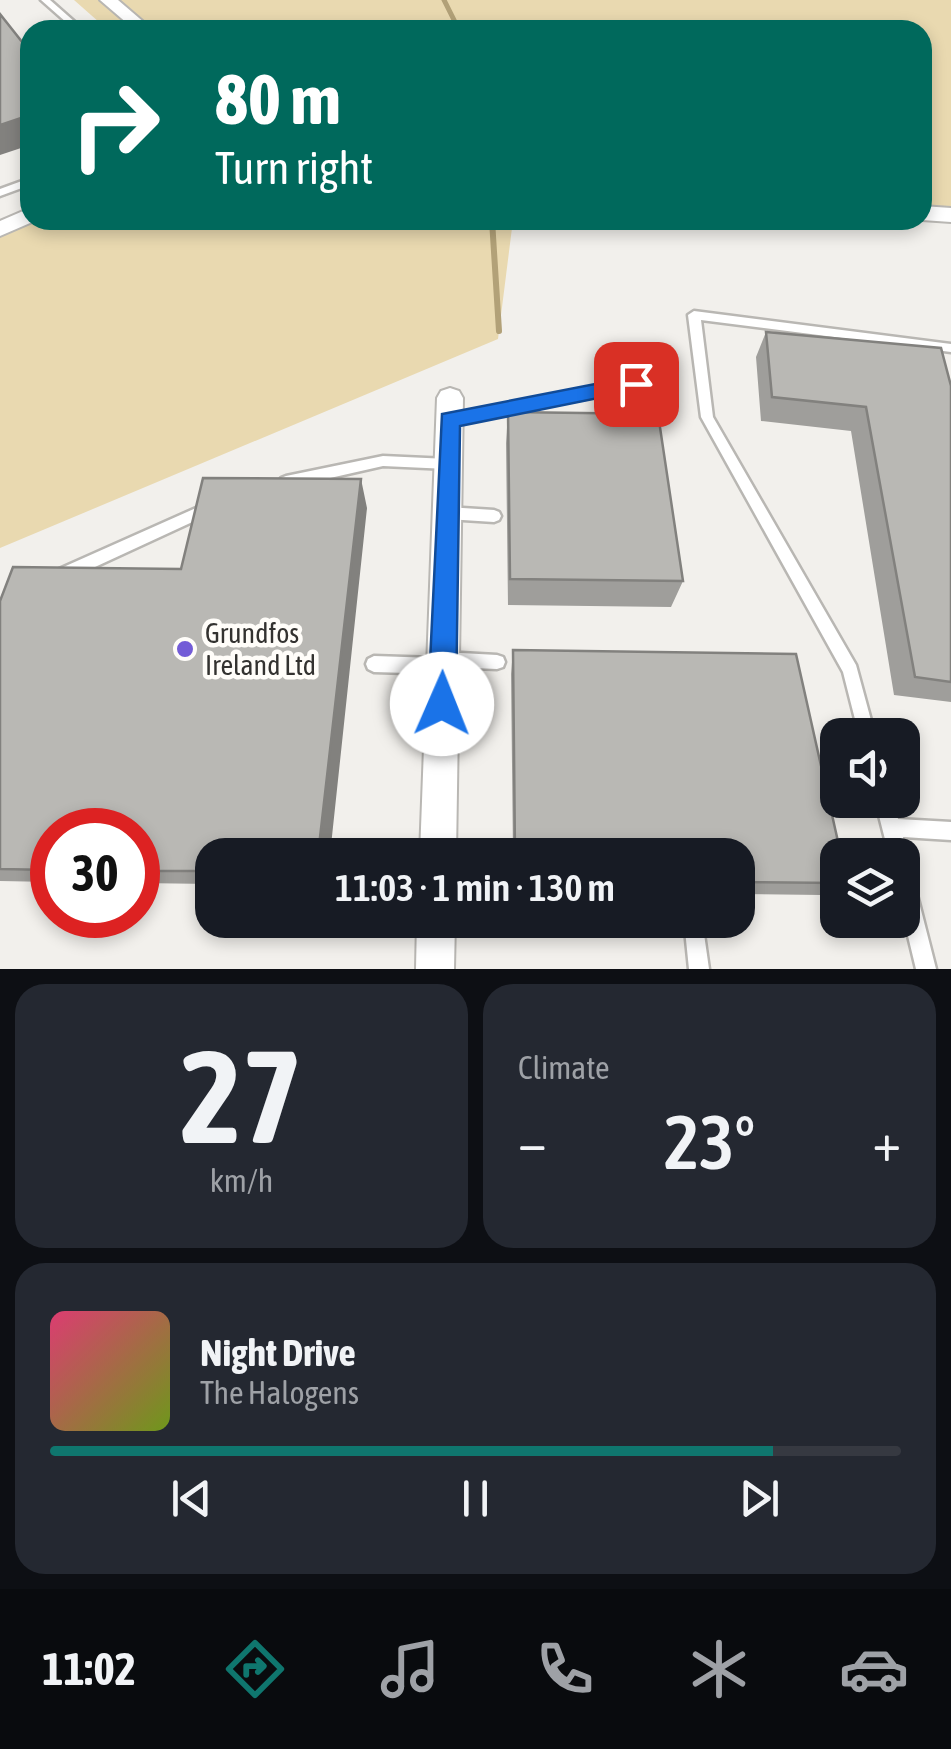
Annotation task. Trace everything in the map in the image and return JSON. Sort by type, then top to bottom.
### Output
[{"type":"street","points":[[108,0],[133,20]]},
{"type":"street","points":[[438,838],[450,409]]},
{"type":"street","points":[[435,969],[436,938]]},
{"type":"lane","points":[[44,0],[68,20]]},
{"type":"lane","points":[[863,718],[850,670],[707,417],[694,315],[951,348]]},
{"type":"lane","points":[[450,409],[636,384]]},
{"type":"lane","points":[[278,484],[383,461],[448,464]]},
{"type":"lane","points":[[53,578],[196,514]]},
{"type":"lane","points":[[447,514],[494,516]]},
{"type":"lane","points":[[374,664],[497,662]]},
{"type":"lane","points":[[888,818],[894,838]]},
{"type":"lane","points":[[891,828],[951,831]]},
{"type":"lane","points":[[695,938],[699,969]]},
{"type":"lane","points":[[918,938],[926,969]]},
{"type":"shaded area","points":[[74,0],[951,0],[951,207],[932,206],[932,20],[97,20]]},
{"type":"shaded area","points":[[20,223],[20,230],[512,230],[498,339],[0,548],[0,229]]},
{"type":"building","points":[[0,14],[20,39],[20,118],[0,125]]},
{"type":"building","points":[[766,332],[941,348],[951,386],[951,682],[915,677],[866,407],[772,397]]},
{"type":"building","points":[[508,412],[658,414],[683,581],[510,579]]},
{"type":"building","name":"Grundfos Ireland Ltd","points":[[203,478],[361,479],[320,838],[195,838],[195,871],[160,871],[160,808],[30,808],[30,870],[0,869],[0,601],[13,567],[181,569]]},
{"type":"building","points":[[513,650],[796,654],[820,761],[820,818],[833,818],[837,838],[820,838],[820,883],[755,882],[755,838],[515,838]]},
{"type":"waterway","points":[[444,0],[454,20]]},
{"type":"waterway","points":[[493,230],[499,331]]},
{"type":"place","name":"Grundfos Ireland Ltd","points":[[185,649]]},
{"type":"route","points":[[442,704],[450,420],[636,384]]}]
